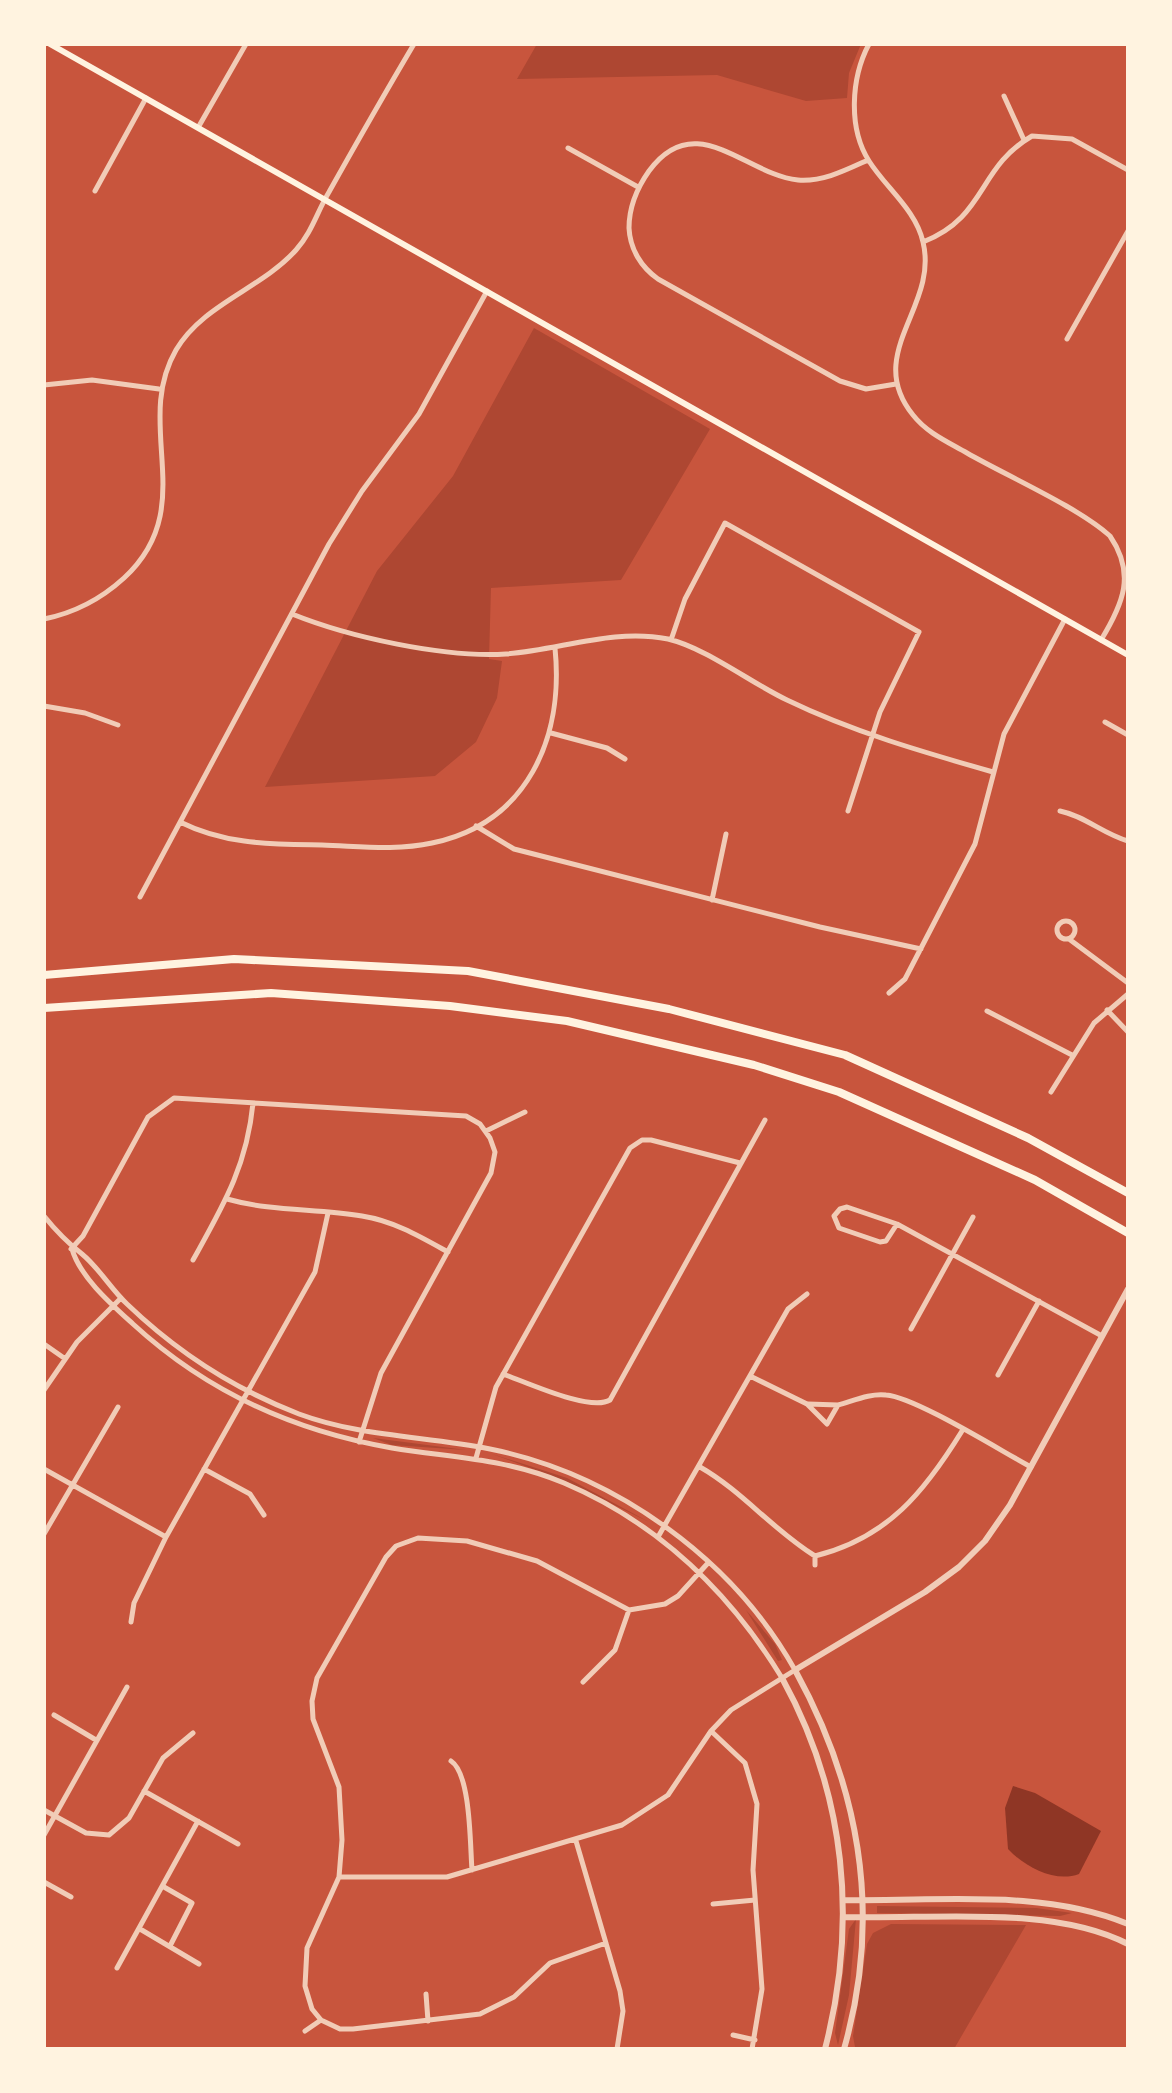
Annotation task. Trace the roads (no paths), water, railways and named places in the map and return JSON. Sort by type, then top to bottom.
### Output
[{"type":"highway","points":[[44,975],[234,959],[468,971],[669,1009],[845,1055],[1028,1138],[1128,1193]]},
{"type":"highway","points":[[44,1008],[271,993],[450,1006],[567,1021],[754,1065],[839,1092],[1035,1180],[1128,1233]]},
{"type":"main road","points":[[50,44],[1128,655]]},
{"type":"street","points":[[199,126],[246,44]]},
{"type":"street","points":[[44,619],[78,609],[107,592],[134,568],[155,536],[165,490],[159,389],[185,337],[201,320],[281,265],[312,228],[325,198],[414,44]]},
{"type":"street","points":[[869,44],[859,70],[855,99],[858,137],[868,160],[906,208],[923,242],[922,289],[899,342],[896,384],[911,413],[928,430],[1103,530],[1116,546],[1127,570],[1121,605],[1101,640]]},
{"type":"street","points":[[1004,96],[1024,140]]},
{"type":"street","points":[[95,191],[146,98]]},
{"type":"street","points":[[923,242],[963,220],[999,161],[1032,136],[1064,137],[1128,170]]},
{"type":"street","points":[[868,160],[838,174],[802,180],[771,173],[713,145],[687,145],[661,158],[638,187],[630,214],[630,240],[651,273],[846,384],[866,389],[896,384]]},
{"type":"street","points":[[568,148],[638,187]]},
{"type":"street","points":[[1067,339],[1128,231]]},
{"type":"street","points":[[140,897],[345,517],[419,414],[488,290]]},
{"type":"street","points":[[44,385],[92,380],[159,389]]},
{"type":"street","points":[[671,640],[685,599],[725,523],[919,632],[871,737],[848,811]]},
{"type":"street","points":[[292,614],[349,634],[458,652],[506,654],[622,635],[671,640],[787,700],[871,737],[993,772]]},
{"type":"street","points":[[889,993],[905,979],[975,844],[1009,723],[1065,619]]},
{"type":"street","points":[[180,822],[202,833],[234,841],[387,847],[433,843],[476,826],[525,784],[540,762],[558,701],[555,648]]},
{"type":"street","points":[[44,706],[85,713],[118,725]]},
{"type":"street","points":[[1105,722],[1128,735]]},
{"type":"street","points":[[551,733],[607,748],[625,759]]},
{"type":"street","points":[[1060,811],[1076,814],[1099,831],[1128,841]]},
{"type":"street","points":[[476,826],[514,849],[921,949]]},
{"type":"street","points":[[712,900],[726,834]]},
{"type":"street","points":[[1069,939],[1128,983]]},
{"type":"street","points":[[1051,1092],[1072,1055],[1107,1010],[1128,994]]},
{"type":"street","points":[[1107,1010],[1128,1032]]},
{"type":"street","points":[[987,1011],[1072,1055]]},
{"type":"street","points":[[71,1249],[83,1236],[156,1109],[183,1098],[466,1116],[486,1131],[495,1152],[491,1173],[381,1373],[359,1442]]},
{"type":"street","points":[[193,1260],[227,1199],[246,1152],[253,1103]]},
{"type":"street","points":[[486,1131],[525,1112]]},
{"type":"street","points":[[503,1374],[585,1402],[603,1404],[610,1400],[765,1120]]},
{"type":"street","points":[[476,1458],[503,1374],[630,1148],[642,1140],[651,1140],[740,1163]]},
{"type":"street","points":[[227,1199],[256,1208],[384,1221],[448,1252]]},
{"type":"street","points":[[897,1224],[886,1241],[880,1242],[839,1228],[834,1216],[847,1207],[897,1224],[1102,1336]]},
{"type":"street","points":[[131,1622],[134,1603],[166,1537],[315,1272],[328,1213]]},
{"type":"street","points":[[44,1216],[71,1249],[75,1260],[114,1306],[168,1355],[242,1401],[293,1424],[359,1442],[476,1458],[561,1482],[617,1509],[658,1537],[700,1572],[743,1619],[782,1678],[808,1731],[831,1799],[838,1835],[844,1917],[837,1995],[825,2049]]},
{"type":"street","points":[[911,1329],[973,1217]]},
{"type":"street","points":[[71,1249],[82,1254],[121,1298],[180,1350],[247,1391],[302,1415],[361,1431],[479,1447],[559,1470],[616,1496],[665,1527],[708,1563],[756,1613],[795,1670],[821,1718],[844,1777],[858,1844],[863,1917],[854,2009],[844,2049]]},
{"type":"street","points":[[339,1877],[438,1878],[472,1870],[622,1825],[661,1801],[680,1782],[711,1731],[731,1710],[925,1592],[959,1567],[998,1525],[1128,1289]]},
{"type":"street","points":[[658,1537],[788,1309],[807,1294]]},
{"type":"street","points":[[44,1390],[64,1358],[121,1298]]},
{"type":"street","points":[[998,1375],[1039,1301]]},
{"type":"street","points":[[44,1344],[64,1358]]},
{"type":"street","points":[[750,1376],[807,1404],[827,1424],[838,1405]]},
{"type":"street","points":[[807,1404],[838,1405],[873,1395],[893,1396],[920,1406],[1031,1467]]},
{"type":"street","points":[[44,1534],[118,1407]]},
{"type":"street","points":[[815,1556],[861,1538],[903,1510],[930,1483],[962,1431]]},
{"type":"street","points":[[700,1467],[734,1489],[779,1532],[815,1556]]},
{"type":"street","points":[[44,1469],[166,1537]]},
{"type":"street","points":[[204,1469],[250,1494],[264,1515]]},
{"type":"street","points":[[606,1943],[550,1963],[501,2006],[480,2014],[340,2029],[321,2020],[308,1998],[305,1960],[311,1936],[339,1877],[342,1822],[340,1789],[313,1719],[313,1692],[318,1676],[386,1557],[396,1546],[428,1537],[490,1546],[537,1561],[629,1610],[665,1604],[678,1596],[708,1563]]},
{"type":"street","points":[[815,1556],[815,1565]]},
{"type":"street","points":[[583,1682],[615,1650],[629,1610]]},
{"type":"street","points":[[44,1835],[127,1687]]},
{"type":"street","points":[[54,1715],[96,1740]]},
{"type":"street","points":[[711,1731],[739,1754],[751,1775],[757,1804],[753,1870],[762,1989],[752,2049]]},
{"type":"street","points":[[44,1810],[86,1833],[109,1835],[124,1825],[163,1758],[193,1733]]},
{"type":"street","points":[[451,1761],[458,1765],[464,1780],[472,1870]]},
{"type":"street","points":[[144,1791],[238,1844]]},
{"type":"street","points":[[117,1968],[198,1821]]},
{"type":"street","points":[[576,1841],[623,2011],[617,2049]]},
{"type":"street","points":[[44,1893],[46,1884],[71,1897]]},
{"type":"street","points":[[164,1887],[192,1903],[170,1946]]},
{"type":"street","points":[[713,1904],[755,1900]]},
{"type":"street","points":[[844,1900],[1046,1903],[1090,1911],[1128,1924]]},
{"type":"street","points":[[844,1917],[1052,1920],[1104,1933],[1128,1944]]},
{"type":"street","points":[[140,1929],[199,1964]]},
{"type":"street","points":[[426,1994],[428,2021]]},
{"type":"street","points":[[305,2031],[321,2020]]},
{"type":"street","points":[[733,2035],[755,2040]]}]
